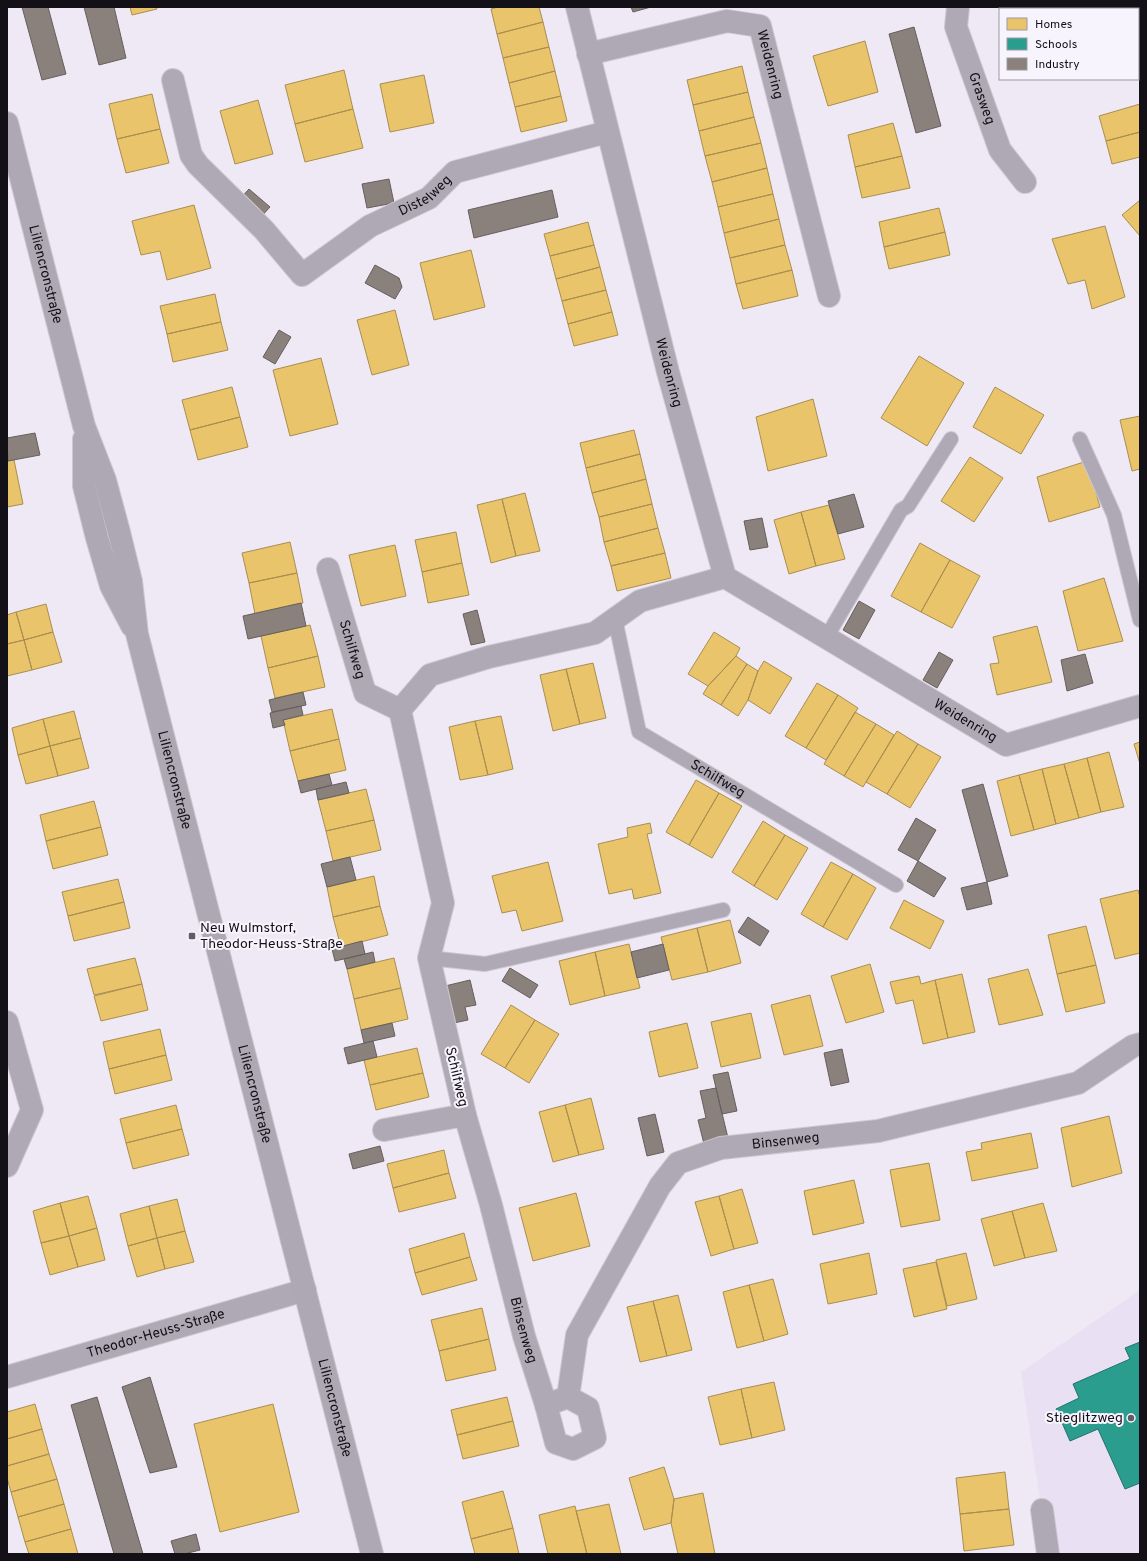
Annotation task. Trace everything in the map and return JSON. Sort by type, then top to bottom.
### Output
[{"type":"street","name":"Weidenring","points":[[577,7],[668,372],[725,577],[1006,745],[1140,706]]},
{"type":"street","name":"Grasweg","points":[[958,7],[956,27],[1000,150],[1025,182]]},
{"type":"street","name":"Weidenring","points":[[588,54],[727,21],[760,26],[829,296]]},
{"type":"street","name":"Distelweg","points":[[173,80],[191,155],[198,165],[264,230],[302,275],[370,226],[429,198],[455,172],[607,132]]},
{"type":"street","name":"Liliencronstraße","points":[[7,123],[84,426],[84,486],[95,531],[111,586],[137,634],[372,1554]]},
{"type":"street","name":"Schilfweg","points":[[328,569],[365,692],[400,710],[443,903],[428,958],[465,1115],[384,1130]]},
{"type":"street","points":[[400,710],[430,675],[489,656],[595,632],[640,601],[725,577]]},
{"type":"street","points":[[7,1022],[32,1110],[7,1166]]},
{"type":"street","name":"Binsenweg","points":[[465,1115],[491,1205],[524,1336],[546,1405],[556,1443],[573,1449],[595,1438],[588,1408],[568,1397],[577,1335],[660,1186],[678,1163],[721,1148],[878,1131],[1078,1083],[1133,1046],[1140,1044]]},
{"type":"street","name":"Theodor-Heuss-Straße","points":[[7,1377],[305,1290]]},
{"type":"street","points":[[546,1405],[568,1397]]},
{"type":"street","points":[[1042,1510],[1048,1554]]},
{"type":"lane","points":[[826,638],[901,510],[908,506],[951,439]]},
{"type":"lane","points":[[1080,439],[1114,515],[1140,620]]},
{"type":"lane","name":"Schilfweg","points":[[615,619],[639,732],[896,886]]},
{"type":"lane","points":[[428,958],[485,964],[723,910]]},
{"type":"shaded area","points":[[1140,1290],[1140,1554],[1048,1554],[1021,1372]]},
{"type":"building: Homes","points":[[130,7],[156,7],[157,9],[132,15]]},
{"type":"building: Homes","points":[[498,7],[539,7],[543,22],[497,34],[491,9]]},
{"type":"building: Homes","points":[[1140,7],[1140,11],[1139,8],[1125,8]]},
{"type":"building: Homes","points":[[543,22],[549,47],[503,58],[497,34]]},
{"type":"building: Homes","points":[[865,41],[878,92],[828,106],[813,56]]},
{"type":"building: Homes","points":[[549,47],[555,71],[509,83],[503,58]]},
{"type":"building: Homes","points":[[742,66],[748,92],[693,105],[687,80]]},
{"type":"building: Homes","points":[[344,70],[353,109],[295,124],[285,85]]},
{"type":"building: Homes","points":[[555,71],[561,96],[515,107],[509,83]]},
{"type":"building: Homes","points":[[424,75],[434,123],[390,132],[380,84]]},
{"type":"building: Homes","points":[[748,92],[754,117],[699,131],[693,105]]},
{"type":"building: Homes","points":[[152,94],[160,129],[117,139],[109,104]]},
{"type":"building: Homes","points":[[561,96],[567,121],[521,132],[515,107]]},
{"type":"building: Homes","points":[[258,100],[273,154],[235,164],[220,111]]},
{"type":"building: Homes","points":[[1140,104],[1140,132],[1106,141],[1099,116]]},
{"type":"building: Homes","points":[[353,109],[363,148],[305,162],[295,124]]},
{"type":"building: Homes","points":[[754,117],[761,143],[705,156],[699,131]]},
{"type":"building: Homes","points":[[893,123],[902,156],[855,167],[848,135]]},
{"type":"building: Homes","points":[[160,129],[169,163],[126,173],[117,139]]},
{"type":"building: Homes","points":[[1140,132],[1140,157],[1112,164],[1106,141]]},
{"type":"building: Homes","points":[[761,143],[767,168],[712,182],[705,156]]},
{"type":"building: Homes","points":[[902,156],[910,188],[862,198],[855,167]]},
{"type":"building: Homes","points":[[767,168],[773,194],[718,207],[712,182]]},
{"type":"building: Homes","points":[[773,194],[779,219],[724,233],[718,207]]},
{"type":"building: Homes","points":[[1140,200],[1140,236],[1122,215]]},
{"type":"building: Homes","points":[[194,205],[211,268],[167,280],[160,251],[141,255],[132,221]]},
{"type":"building: Homes","points":[[939,208],[945,232],[884,247],[879,222]]},
{"type":"building: Homes","points":[[779,219],[785,245],[730,258],[724,233]]},
{"type":"building: Homes","points":[[588,222],[594,245],[550,256],[544,234]]},
{"type":"building: Homes","points":[[1105,226],[1125,297],[1092,309],[1085,280],[1068,284],[1052,239]]},
{"type":"building: Homes","points":[[945,232],[950,255],[889,269],[884,247]]},
{"type":"building: Homes","points":[[594,245],[600,267],[556,279],[550,256]]},
{"type":"building: Homes","points":[[785,245],[792,270],[736,284],[730,258]]},
{"type":"building: Homes","points":[[471,250],[485,307],[434,320],[420,263]]},
{"type":"building: Homes","points":[[600,267],[606,290],[562,301],[556,279]]},
{"type":"building: Homes","points":[[792,270],[798,296],[743,309],[736,284]]},
{"type":"building: Homes","points":[[606,290],[612,312],[568,324],[562,301]]},
{"type":"building: Homes","points":[[215,294],[221,322],[167,334],[160,306]]},
{"type":"building: Homes","points":[[395,310],[409,365],[372,375],[357,320]]},
{"type":"building: Homes","points":[[612,312],[618,335],[574,346],[568,324]]},
{"type":"building: Homes","points":[[221,322],[228,350],[173,362],[167,334]]},
{"type":"building: Homes","points":[[919,356],[964,383],[927,446],[881,418]]},
{"type":"building: Homes","points":[[321,358],[338,424],[290,436],[273,370]]},
{"type":"building: Homes","points":[[232,387],[240,417],[190,430],[182,400]]},
{"type":"building: Homes","points":[[995,387],[1044,415],[1021,454],[973,427]]},
{"type":"building: Homes","points":[[813,399],[827,456],[768,471],[756,417]]},
{"type":"building: Homes","points":[[1140,416],[1140,469],[1132,471],[1120,420]]},
{"type":"building: Homes","points":[[240,417],[248,447],[198,460],[190,430]]},
{"type":"building: Homes","points":[[634,430],[640,454],[586,468],[580,443]]},
{"type":"building: Homes","points":[[640,454],[646,479],[592,493],[586,468]]},
{"type":"building: Homes","points":[[970,457],[1003,478],[974,522],[941,501]]},
{"type":"building: Homes","points":[[14,460],[23,504],[7,507],[7,461]]},
{"type":"building: Homes","points":[[1087,461],[1100,507],[1049,522],[1037,477]]},
{"type":"building: Homes","points":[[646,479],[652,504],[599,517],[592,493]]},
{"type":"building: Homes","points":[[525,493],[540,551],[516,556],[502,499]]},
{"type":"building: Homes","points":[[502,499],[516,556],[491,563],[477,505]]},
{"type":"building: Homes","points":[[652,504],[658,528],[604,542],[599,517]]},
{"type":"building: Homes","points":[[829,505],[845,559],[816,566],[801,512]]},
{"type":"building: Homes","points":[[801,512],[816,566],[789,574],[774,520]]},
{"type":"building: Homes","points":[[658,528],[665,553],[611,566],[604,542]]},
{"type":"building: Homes","points":[[456,532],[462,563],[422,572],[415,540]]},
{"type":"building: Homes","points":[[290,542],[297,573],[249,583],[242,553]]},
{"type":"building: Homes","points":[[920,543],[950,560],[921,612],[891,596]]},
{"type":"building: Homes","points":[[395,545],[406,596],[361,606],[349,555]]},
{"type":"building: Homes","points":[[665,553],[671,578],[617,591],[611,566]]},
{"type":"building: Homes","points":[[950,560],[980,576],[952,628],[921,612]]},
{"type":"building: Homes","points":[[462,563],[469,595],[428,603],[422,572]]},
{"type":"building: Homes","points":[[297,573],[303,603],[255,614],[249,583]]},
{"type":"building: Homes","points":[[1104,578],[1123,641],[1078,651],[1063,591]]},
{"type":"building: Homes","points":[[46,604],[53,632],[24,640],[16,612]]},
{"type":"building: Homes","points":[[16,612],[24,640],[7,644],[7,615]]},
{"type":"building: Homes","points":[[310,625],[318,656],[268,668],[261,636]]},
{"type":"building: Homes","points":[[1037,626],[1052,682],[997,695],[990,664],[999,663],[993,637]]},
{"type":"building: Homes","points":[[53,632],[62,662],[32,670],[24,640]]},
{"type":"building: Homes","points":[[714,632],[740,648],[736,656],[708,686],[688,674]]},
{"type":"building: Homes","points":[[24,640],[32,670],[7,676],[7,644]]},
{"type":"building: Homes","points":[[318,656],[325,687],[275,698],[268,668]]},
{"type":"building: Homes","points":[[736,656],[747,664],[721,705],[703,694],[708,686]]},
{"type":"building: Homes","points":[[764,661],[792,678],[770,714],[748,700],[758,671]]},
{"type":"building: Homes","points":[[593,663],[606,718],[580,724],[566,669]]},
{"type":"building: Homes","points":[[747,664],[758,671],[748,700],[738,716],[721,705]]},
{"type":"building: Homes","points":[[566,669],[580,724],[553,731],[540,675]]},
{"type":"building: Homes","points":[[817,683],[838,695],[806,748],[785,736]]},
{"type":"building: Homes","points":[[838,695],[858,708],[826,760],[806,748]]},
{"type":"building: Homes","points":[[332,709],[339,739],[290,751],[283,720]]},
{"type":"building: Homes","points":[[74,711],[81,738],[50,746],[43,719]]},
{"type":"building: Homes","points":[[855,712],[876,724],[844,776],[824,764]]},
{"type":"building: Homes","points":[[501,716],[513,769],[488,775],[475,721]]},
{"type":"building: Homes","points":[[43,719],[50,746],[18,755],[12,728]]},
{"type":"building: Homes","points":[[475,721],[488,775],[460,780],[449,727]]},
{"type":"building: Homes","points":[[876,724],[894,735],[863,787],[844,776]]},
{"type":"building: Homes","points":[[897,731],[918,744],[887,794],[866,782]]},
{"type":"building: Homes","points":[[81,738],[89,768],[58,776],[50,746]]},
{"type":"building: Homes","points":[[339,739],[346,770],[298,781],[290,751]]},
{"type":"building: Homes","points":[[1140,742],[1140,764],[1134,744]]},
{"type":"building: Homes","points":[[918,744],[941,757],[910,808],[887,794]]},
{"type":"building: Homes","points":[[50,746],[58,776],[26,784],[18,755]]},
{"type":"building: Homes","points":[[1109,752],[1124,807],[1101,812],[1087,758]]},
{"type":"building: Homes","points":[[1087,758],[1101,812],[1079,818],[1064,764]]},
{"type":"building: Homes","points":[[1064,764],[1079,818],[1056,824],[1042,769]]},
{"type":"building: Homes","points":[[1042,769],[1056,824],[1034,830],[1019,775]]},
{"type":"building: Homes","points":[[1019,775],[1034,830],[1011,836],[997,781]]},
{"type":"building: Homes","points":[[696,780],[719,793],[689,845],[666,832]]},
{"type":"building: Homes","points":[[366,789],[374,820],[326,831],[318,800]]},
{"type":"building: Homes","points":[[719,793],[742,806],[712,858],[689,845]]},
{"type":"building: Homes","points":[[94,801],[101,827],[46,841],[40,815]]},
{"type":"building: Homes","points":[[374,820],[381,850],[333,861],[326,831]]},
{"type":"building: Homes","points":[[763,821],[785,835],[754,886],[732,872]]},
{"type":"building: Homes","points":[[650,823],[652,833],[647,834],[661,893],[634,899],[632,889],[609,894],[598,844],[628,837],[627,828]]},
{"type":"building: Homes","points":[[101,827],[108,855],[53,869],[46,841]]},
{"type":"building: Homes","points":[[785,835],[808,848],[777,900],[754,886]]},
{"type":"building: Homes","points":[[548,862],[563,921],[522,931],[516,910],[502,913],[492,876]]},
{"type":"building: Homes","points":[[831,862],[853,874],[823,927],[801,914]]},
{"type":"building: Homes","points":[[853,874],[876,888],[847,940],[823,927]]},
{"type":"building: Homes","points":[[374,876],[380,906],[333,917],[327,887]]},
{"type":"building: Homes","points":[[118,879],[124,902],[68,916],[62,892]]},
{"type":"building: Homes","points":[[1138,890],[1140,897],[1140,953],[1115,959],[1100,899]]},
{"type":"building: Homes","points":[[904,900],[944,921],[930,949],[890,928]]},
{"type":"building: Homes","points":[[124,902],[130,928],[74,941],[68,916]]},
{"type":"building: Homes","points":[[380,906],[388,935],[341,947],[333,917]]},
{"type":"building: Homes","points":[[730,920],[741,963],[708,972],[697,928]]},
{"type":"building: Homes","points":[[1086,926],[1096,965],[1057,974],[1048,935]]},
{"type":"building: Homes","points":[[697,928],[708,972],[672,980],[661,937]]},
{"type":"building: Homes","points":[[629,944],[640,988],[605,996],[595,952]]},
{"type":"building: Homes","points":[[595,952],[605,996],[570,1005],[559,961]]},
{"type":"building: Homes","points":[[135,958],[142,984],[94,995],[87,969]]},
{"type":"building: Homes","points":[[394,958],[401,988],[354,999],[347,969]]},
{"type":"building: Homes","points":[[870,964],[884,1012],[846,1023],[831,976]]},
{"type":"building: Homes","points":[[1096,965],[1105,1003],[1066,1012],[1057,974]]},
{"type":"building: Homes","points":[[1028,969],[1043,1015],[999,1025],[988,979]]},
{"type":"building: Homes","points":[[962,974],[975,1032],[948,1038],[935,980]]},
{"type":"building: Homes","points":[[919,976],[921,984],[935,980],[948,1038],[923,1044],[913,1000],[896,1004],[890,982]]},
{"type":"building: Homes","points":[[142,984],[148,1010],[101,1021],[94,996]]},
{"type":"building: Homes","points":[[401,988],[408,1019],[361,1030],[354,999]]},
{"type":"building: Homes","points":[[810,995],[823,1046],[784,1055],[771,1005]]},
{"type":"building: Homes","points":[[511,1005],[535,1020],[505,1068],[481,1054]]},
{"type":"building: Homes","points":[[751,1013],[761,1058],[721,1067],[711,1022]]},
{"type":"building: Homes","points":[[535,1020],[559,1034],[529,1083],[505,1068]]},
{"type":"building: Homes","points":[[687,1023],[698,1068],[659,1077],[649,1032]]},
{"type":"building: Homes","points":[[160,1029],[166,1055],[109,1069],[103,1042]]},
{"type":"building: Homes","points":[[417,1048],[423,1073],[370,1085],[364,1060]]},
{"type":"building: Homes","points":[[166,1055],[172,1080],[115,1094],[109,1069]]},
{"type":"building: Homes","points":[[423,1073],[429,1097],[376,1110],[370,1085]]},
{"type":"building: Homes","points":[[591,1098],[604,1149],[579,1155],[565,1105]]},
{"type":"building: Homes","points":[[176,1105],[182,1129],[126,1143],[120,1119]]},
{"type":"building: Homes","points":[[565,1105],[579,1155],[553,1162],[539,1112]]},
{"type":"building: Homes","points":[[1109,1116],[1122,1173],[1072,1187],[1061,1128]]},
{"type":"building: Homes","points":[[182,1129],[189,1155],[133,1169],[126,1143]]},
{"type":"building: Homes","points":[[1031,1133],[1038,1168],[972,1181],[966,1152],[982,1149],[981,1143]]},
{"type":"building: Homes","points":[[444,1150],[449,1173],[393,1188],[387,1164]]},
{"type":"building: Homes","points":[[929,1163],[940,1220],[901,1227],[890,1170]]},
{"type":"building: Homes","points":[[449,1173],[456,1198],[399,1212],[393,1188]]},
{"type":"building: Homes","points":[[854,1180],[864,1223],[813,1235],[804,1191]]},
{"type":"building: Homes","points":[[742,1189],[758,1243],[734,1249],[719,1196]]},
{"type":"building: Homes","points":[[576,1193],[590,1246],[533,1261],[519,1208]]},
{"type":"building: Homes","points":[[88,1196],[97,1228],[69,1236],[60,1203]]},
{"type":"building: Homes","points":[[719,1196],[734,1249],[711,1256],[695,1202]]},
{"type":"building: Homes","points":[[177,1199],[185,1231],[157,1238],[149,1206]]},
{"type":"building: Homes","points":[[60,1203],[69,1236],[41,1243],[33,1211]]},
{"type":"building: Homes","points":[[1043,1203],[1057,1251],[1025,1258],[1012,1211]]},
{"type":"building: Homes","points":[[149,1206],[157,1238],[128,1246],[120,1214]]},
{"type":"building: Homes","points":[[1012,1211],[1025,1258],[994,1266],[981,1219]]},
{"type":"building: Homes","points":[[97,1228],[105,1260],[78,1267],[69,1236]]},
{"type":"building: Homes","points":[[185,1231],[194,1262],[165,1269],[157,1238]]},
{"type":"building: Homes","points":[[464,1233],[470,1257],[415,1273],[409,1249]]},
{"type":"building: Homes","points":[[69,1236],[78,1267],[50,1275],[41,1243]]},
{"type":"building: Homes","points":[[157,1238],[165,1269],[137,1277],[128,1246]]},
{"type":"building: Homes","points":[[869,1253],[877,1294],[828,1304],[820,1264]]},
{"type":"building: Homes","points":[[966,1253],[977,1299],[947,1306],[936,1260]]},
{"type":"building: Homes","points":[[470,1257],[477,1280],[422,1295],[415,1273]]},
{"type":"building: Homes","points":[[936,1262],[947,1309],[914,1317],[903,1269]]},
{"type":"building: Homes","points":[[773,1279],[788,1334],[764,1341],[749,1285]]},
{"type":"building: Homes","points":[[749,1285],[764,1341],[737,1348],[723,1292]]},
{"type":"building: Homes","points":[[678,1295],[692,1350],[667,1356],[653,1301]]},
{"type":"building: Homes","points":[[653,1301],[667,1356],[640,1362],[627,1307]]},
{"type":"building: Homes","points":[[482,1308],[489,1339],[439,1351],[431,1320]]},
{"type":"building: Homes","points":[[489,1339],[496,1370],[446,1381],[439,1351]]},
{"type":"building: Homes","points":[[774,1382],[785,1430],[752,1438],[741,1389]]},
{"type":"building: Homes","points":[[741,1389],[752,1438],[720,1445],[708,1397]]},
{"type":"building: Homes","points":[[507,1397],[513,1421],[457,1435],[451,1410]]},
{"type":"building: Homes","points":[[35,1404],[42,1429],[7,1439],[7,1412]]},
{"type":"building: Homes","points":[[273,1404],[299,1512],[220,1532],[194,1424]]},
{"type":"building: Homes","points":[[513,1421],[519,1446],[463,1459],[457,1435]]},
{"type":"building: Homes","points":[[42,1429],[49,1454],[7,1466],[7,1439]]},
{"type":"building: Homes","points":[[49,1454],[57,1479],[11,1492],[7,1478],[7,1466]]},
{"type":"building: Homes","points":[[664,1467],[674,1499],[671,1523],[644,1530],[629,1478]]},
{"type":"building: Homes","points":[[1005,1472],[1009,1509],[960,1514],[956,1478]]},
{"type":"building: Homes","points":[[57,1479],[64,1504],[18,1517],[11,1492]]},
{"type":"building: Homes","points":[[503,1491],[513,1528],[471,1539],[462,1502]]},
{"type":"building: Homes","points":[[703,1493],[715,1554],[678,1554],[671,1523],[674,1499]]},
{"type":"building: Homes","points":[[64,1504],[71,1529],[25,1542],[18,1517]]},
{"type":"building: Homes","points":[[609,1504],[621,1554],[587,1554],[576,1511]]},
{"type":"building: Homes","points":[[575,1506],[587,1554],[548,1554],[539,1515]]},
{"type":"building: Homes","points":[[1009,1509],[1014,1545],[964,1551],[960,1514]]},
{"type":"building: Homes","points":[[513,1528],[519,1554],[475,1554],[471,1539]]},
{"type":"building: Homes","points":[[71,1529],[78,1554],[29,1554],[25,1542]]},
{"type":"building: Schools","points":[[1140,1342],[1140,1483],[1125,1489],[1098,1429],[1070,1441],[1056,1409],[1079,1398],[1073,1384],[1130,1359],[1125,1348]]},
{"type":"building: Industry","points":[[22,7],[48,7],[66,74],[42,80]]},
{"type":"building: Industry","points":[[84,7],[114,7],[126,58],[99,65]]},
{"type":"building: Industry","points":[[631,7],[651,7],[633,12]]},
{"type":"building: Industry","points":[[914,27],[941,126],[916,133],[889,34]]},
{"type":"building: Industry","points":[[389,179],[394,203],[367,208],[362,184]]},
{"type":"building: Industry","points":[[249,189],[270,207],[260,218],[239,200]]},
{"type":"building: Industry","points":[[552,190],[558,217],[474,238],[468,210]]},
{"type":"building: Industry","points":[[375,265],[399,278],[402,287],[395,299],[365,283]]},
{"type":"building: Industry","points":[[279,330],[291,337],[275,364],[263,357]]},
{"type":"building: Industry","points":[[35,433],[40,455],[8,461],[7,438]]},
{"type":"building: Industry","points":[[854,494],[864,527],[838,534],[828,501]]},
{"type":"building: Industry","points":[[762,518],[768,547],[750,550],[744,521]]},
{"type":"building: Industry","points":[[859,601],[875,610],[859,639],[843,630]]},
{"type":"building: Industry","points":[[301,603],[306,626],[248,639],[243,616]]},
{"type":"building: Industry","points":[[477,610],[485,642],[471,645],[463,614]]},
{"type":"building: Industry","points":[[939,652],[953,660],[937,688],[923,680]]},
{"type":"building: Industry","points":[[1085,654],[1093,683],[1067,691],[1061,660]]},
{"type":"building: Industry","points":[[303,692],[306,705],[272,712],[269,700]]},
{"type":"building: Industry","points":[[301,706],[303,715],[283,720],[285,725],[273,728],[270,713]]},
{"type":"building: Industry","points":[[329,774],[332,785],[301,793],[298,781]]},
{"type":"building: Industry","points":[[346,782],[349,793],[318,800],[316,789]]},
{"type":"building: Industry","points":[[983,784],[1008,876],[987,882],[962,790]]},
{"type":"building: Industry","points":[[916,818],[936,830],[918,861],[898,850]]},
{"type":"building: Industry","points":[[350,857],[356,880],[327,887],[321,864]]},
{"type":"building: Industry","points":[[918,861],[946,878],[934,897],[907,881]]},
{"type":"building: Industry","points":[[987,882],[992,904],[967,910],[961,888]]},
{"type":"building: Industry","points":[[748,917],[769,931],[760,946],[738,932]]},
{"type":"building: Industry","points":[[362,941],[365,954],[335,961],[332,949]]},
{"type":"building: Industry","points":[[663,944],[669,970],[637,978],[631,952]]},
{"type":"building: Industry","points":[[373,952],[375,962],[347,969],[344,959]]},
{"type":"building: Industry","points":[[510,968],[538,985],[530,998],[502,981]]},
{"type":"building: Industry","points":[[470,980],[476,1005],[465,1007],[468,1020],[449,1024],[441,987]]},
{"type":"building: Industry","points":[[392,1023],[395,1036],[364,1043],[361,1030]]},
{"type":"building: Industry","points":[[373,1041],[377,1057],[348,1064],[344,1048]]},
{"type":"building: Industry","points":[[842,1049],[849,1082],[831,1086],[824,1053]]},
{"type":"building: Industry","points":[[728,1072],[737,1111],[722,1114],[713,1075]]},
{"type":"building: Industry","points":[[716,1088],[728,1138],[704,1144],[698,1120],[706,1118],[700,1091]]},
{"type":"building: Industry","points":[[655,1114],[664,1152],[647,1156],[638,1118]]},
{"type":"building: Industry","points":[[380,1146],[384,1161],[353,1169],[349,1154]]},
{"type":"building: Industry","points":[[150,1377],[177,1467],[150,1473],[122,1387]]},
{"type":"building: Industry","points":[[97,1397],[143,1554],[114,1554],[71,1405]]},
{"type":"building: Industry","points":[[196,1534],[200,1550],[184,1554],[175,1554],[171,1541]]},
{"type":"place","name":"Neu Wulmstorf, Theodor-Heuss-Straße","points":[[192,936]]},
{"type":"place","name":"Stieglitzweg","points":[[1131,1418]]}]
